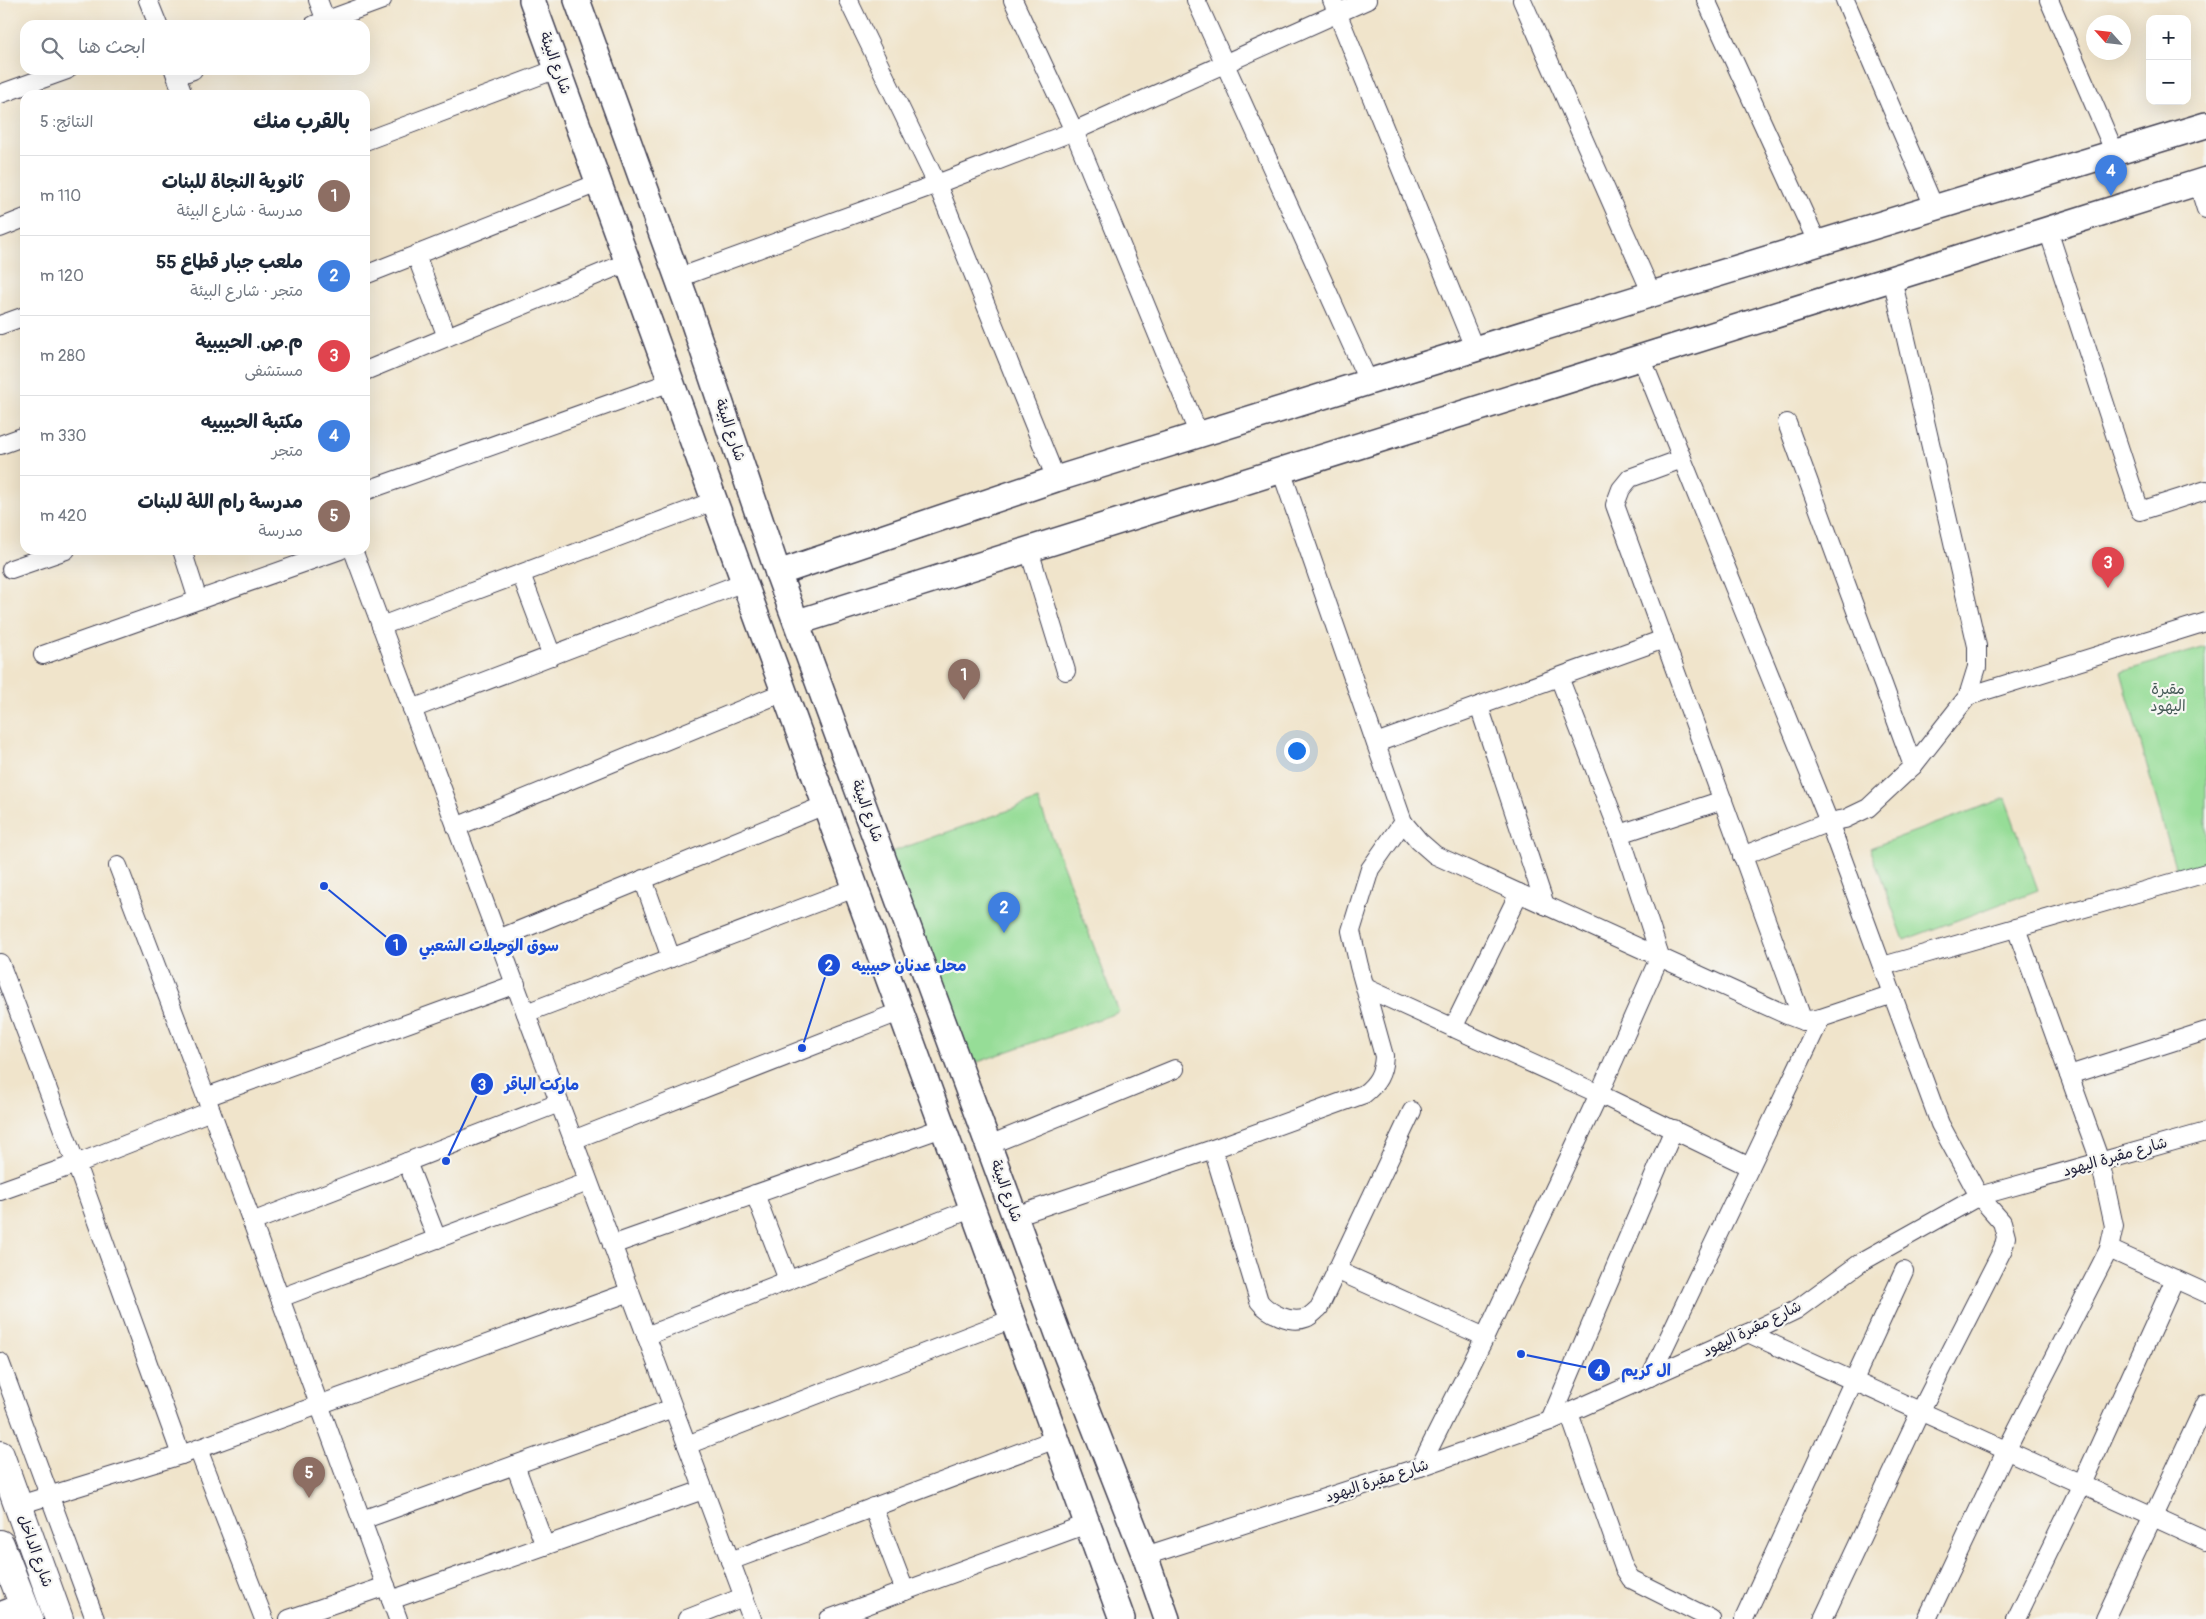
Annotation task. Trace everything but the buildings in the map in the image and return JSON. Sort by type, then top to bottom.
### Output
[{"type":"main road","name":"شارع الداخل","points":[[0,1455],[59,1619]]},
{"type":"main road","name":"شارع الداخل","points":[[0,1544],[18,1613]]},
{"type":"street","points":[[318,0],[320,20]]},
{"type":"street","points":[[328,20],[382,0]]},
{"type":"street","name":"شارع البيئة","points":[[532,0],[856,888],[899,1012],[1122,1619]]},
{"type":"street","name":"شارع البيئة","points":[[576,0],[678,278],[778,573],[798,622],[1058,1334],[1145,1556],[1167,1619]]},
{"type":"street","points":[[848,0],[937,184],[1056,479]]},
{"type":"street","points":[[1013,0],[1074,130],[1199,435]]},
{"type":"street","points":[[1196,0],[1369,383]]},
{"type":"street","points":[[678,278],[937,184],[1074,130],[1226,63],[1335,6],[1366,0]]},
{"type":"street","points":[[1522,0],[1652,294]]},
{"type":"street","points":[[1706,0],[1818,244]]},
{"type":"street","points":[[1845,0],[1935,209]]},
{"type":"street","points":[[2049,0],[2115,153]]},
{"type":"street","points":[[150,1],[156,20]]},
{"type":"street","points":[[1335,6],[1475,350]]},
{"type":"street","points":[[370,139],[557,69]]},
{"type":"street","points":[[0,94],[53,75]]},
{"type":"street","points":[[176,75],[181,90]]},
{"type":"street","points":[[778,573],[1056,479],[2206,125]]},
{"type":"street","points":[[798,622],[2202,181],[2206,208]]},
{"type":"street","points":[[370,273],[598,183]]},
{"type":"street","points":[[0,228],[20,220]]},
{"type":"street","points":[[2048,230],[2140,511],[2206,490]]},
{"type":"street","points":[[416,255],[447,337]]},
{"type":"street","points":[[370,368],[628,262]]},
{"type":"street","points":[[1742,856],[1829,822],[1845,819],[1868,808],[1913,766],[1968,696],[1977,667],[1977,646],[1892,278]]},
{"type":"street","points":[[0,325],[20,318]]},
{"type":"street","points":[[1641,358],[1829,822],[1940,1124],[1979,1196],[2002,1222],[2006,1237],[2003,1250],[1921,1410],[1823,1619]]},
{"type":"street","points":[[370,489],[671,382]]},
{"type":"street","points":[[1787,423],[1913,766]]},
{"type":"street","points":[[0,445],[20,438]]},
{"type":"street","points":[[1682,459],[1630,478],[1621,489],[1616,505],[1803,1021]]},
{"type":"street","points":[[1281,470],[1403,822],[1419,841],[1435,855],[1786,1015],[1803,1021],[1821,1018],[1893,994]]},
{"type":"street","points":[[381,626],[714,501]]},
{"type":"street","points":[[1029,550],[1066,671]]},
{"type":"street","points":[[11,569],[52,555]]},
{"type":"street","points":[[184,555],[198,600]]},
{"type":"street","points":[[43,655],[326,555]]},
{"type":"street","points":[[355,555],[752,1619]]},
{"type":"street","points":[[521,574],[552,656]]},
{"type":"street","points":[[412,709],[744,582]]},
{"type":"street","points":[[1968,696],[2206,622]]},
{"type":"street","points":[[1376,743],[1664,639]]},
{"type":"street","points":[[1420,1467],[1485,1337],[1660,956],[1620,834],[1559,677]]},
{"type":"street","points":[[456,827],[784,692]]},
{"type":"street","points":[[1479,706],[1545,905]]},
{"type":"street","points":[[1620,834],[1723,800]]},
{"type":"street","points":[[498,938],[825,805]]},
{"type":"street","points":[[1015,1216],[1213,1149],[1364,1094],[1373,1087],[1380,1078],[1384,1068],[1384,1056],[1351,931],[1370,869],[1403,822]]},
{"type":"street","points":[[118,866],[209,1104],[398,1619]]},
{"type":"street","points":[[1883,966],[2206,873]]},
{"type":"street","points":[[643,879],[670,958]]},
{"type":"street","points":[[526,1013],[856,888]]},
{"type":"street","points":[[1453,1028],[1519,893]]},
{"type":"street","points":[[1927,1619],[2006,1449],[2109,1249],[2114,1226],[2100,1161],[2016,928]]},
{"type":"street","points":[[0,963],[76,1164],[189,1452],[264,1619]]},
{"type":"street","points":[[0,1191],[76,1164],[209,1104],[516,984]]},
{"type":"street","points":[[1366,988],[1674,1129],[1750,1167]]},
{"type":"street","points":[[573,1140],[899,1012]]},
{"type":"street","points":[[1650,1377],[1821,1018]]},
{"type":"street","points":[[2069,1074],[2206,1031]]},
{"type":"street","points":[[989,1145],[1175,1068]]},
{"type":"street","points":[[252,1222],[559,1103]]},
{"type":"street","points":[[1213,1149],[1259,1301],[1266,1310],[1295,1320],[1307,1317],[1319,1308],[1412,1110]]},
{"type":"street","points":[[612,1246],[942,1128]]},
{"type":"street","points":[[1550,1421],[1674,1129]]},
{"type":"street","name":"شارع مقبرة اليهود","points":[[1145,1556],[1420,1467],[1550,1421],[1796,1310],[1863,1261],[1979,1196],[2206,1132]]},
{"type":"street","points":[[407,1162],[436,1239]]},
{"type":"street","points":[[280,1298],[588,1182]]},
{"type":"street","points":[[755,1194],[788,1280]]},
{"type":"street","points":[[646,1336],[971,1209]]},
{"type":"street","points":[[2109,1249],[2206,1293]]},
{"type":"street","points":[[1336,1270],[1485,1337]]},
{"type":"street","points":[[1744,1619],[1904,1271]]},
{"type":"street","points":[[2016,1619],[2082,1484],[2175,1279]]},
{"type":"street","points":[[19,1505],[189,1452],[630,1292]]},
{"type":"street","points":[[687,1445],[1012,1319]]},
{"type":"street","points":[[1748,1333],[2206,1541]]},
{"type":"street","points":[[1022,1348],[1058,1334]]},
{"type":"street","points":[[0,1362],[96,1619]]},
{"type":"street","points":[[2105,1619],[2206,1403]]},
{"type":"street","points":[[362,1520],[673,1408]]},
{"type":"street","points":[[1569,1413],[1624,1568],[1631,1579],[1711,1619]]},
{"type":"street","points":[[730,1560],[1056,1440]]},
{"type":"street","points":[[515,1465],[545,1546]]},
{"type":"street","points":[[289,1619],[389,1593],[545,1546],[704,1490]]},
{"type":"street","points":[[873,1508],[905,1591]]},
{"type":"street","points":[[829,1619],[1087,1524]]},
{"type":"street","points":[[687,1619],[743,1597]]},
{"type":"green space","name":"مقبرة اليهود","points":[[2206,647],[2206,866],[2177,874],[2121,672]]},
{"type":"green space","points":[[2005,798],[2038,890],[1904,940],[1870,848]]},
{"type":"green space","points":[[1038,800],[1119,1012],[961,1068],[883,855]]},
{"type":"place","name":"مكتبة الحبيبيه","points":[[2111,196]]},
{"type":"place","name":"م.ص. الحبيبية","points":[[2108,588]]},
{"type":"place","name":"ثانوية النجاة للبنات","points":[[964,700]]},
{"type":"place","name":"سوق الوحيلات الشعبي","points":[[324,886]]},
{"type":"place","name":"ملعب جبار قطاع 55","points":[[1004,933]]},
{"type":"place","name":"محل عدنان حبيبيه","points":[[802,1048]]},
{"type":"place","name":"ماركت الباقر","points":[[446,1161]]},
{"type":"place","name":"ال كريم","points":[[1521,1354]]},
{"type":"place","name":"مدرسة رام اللة للبنات","points":[[309,1498]]}]
